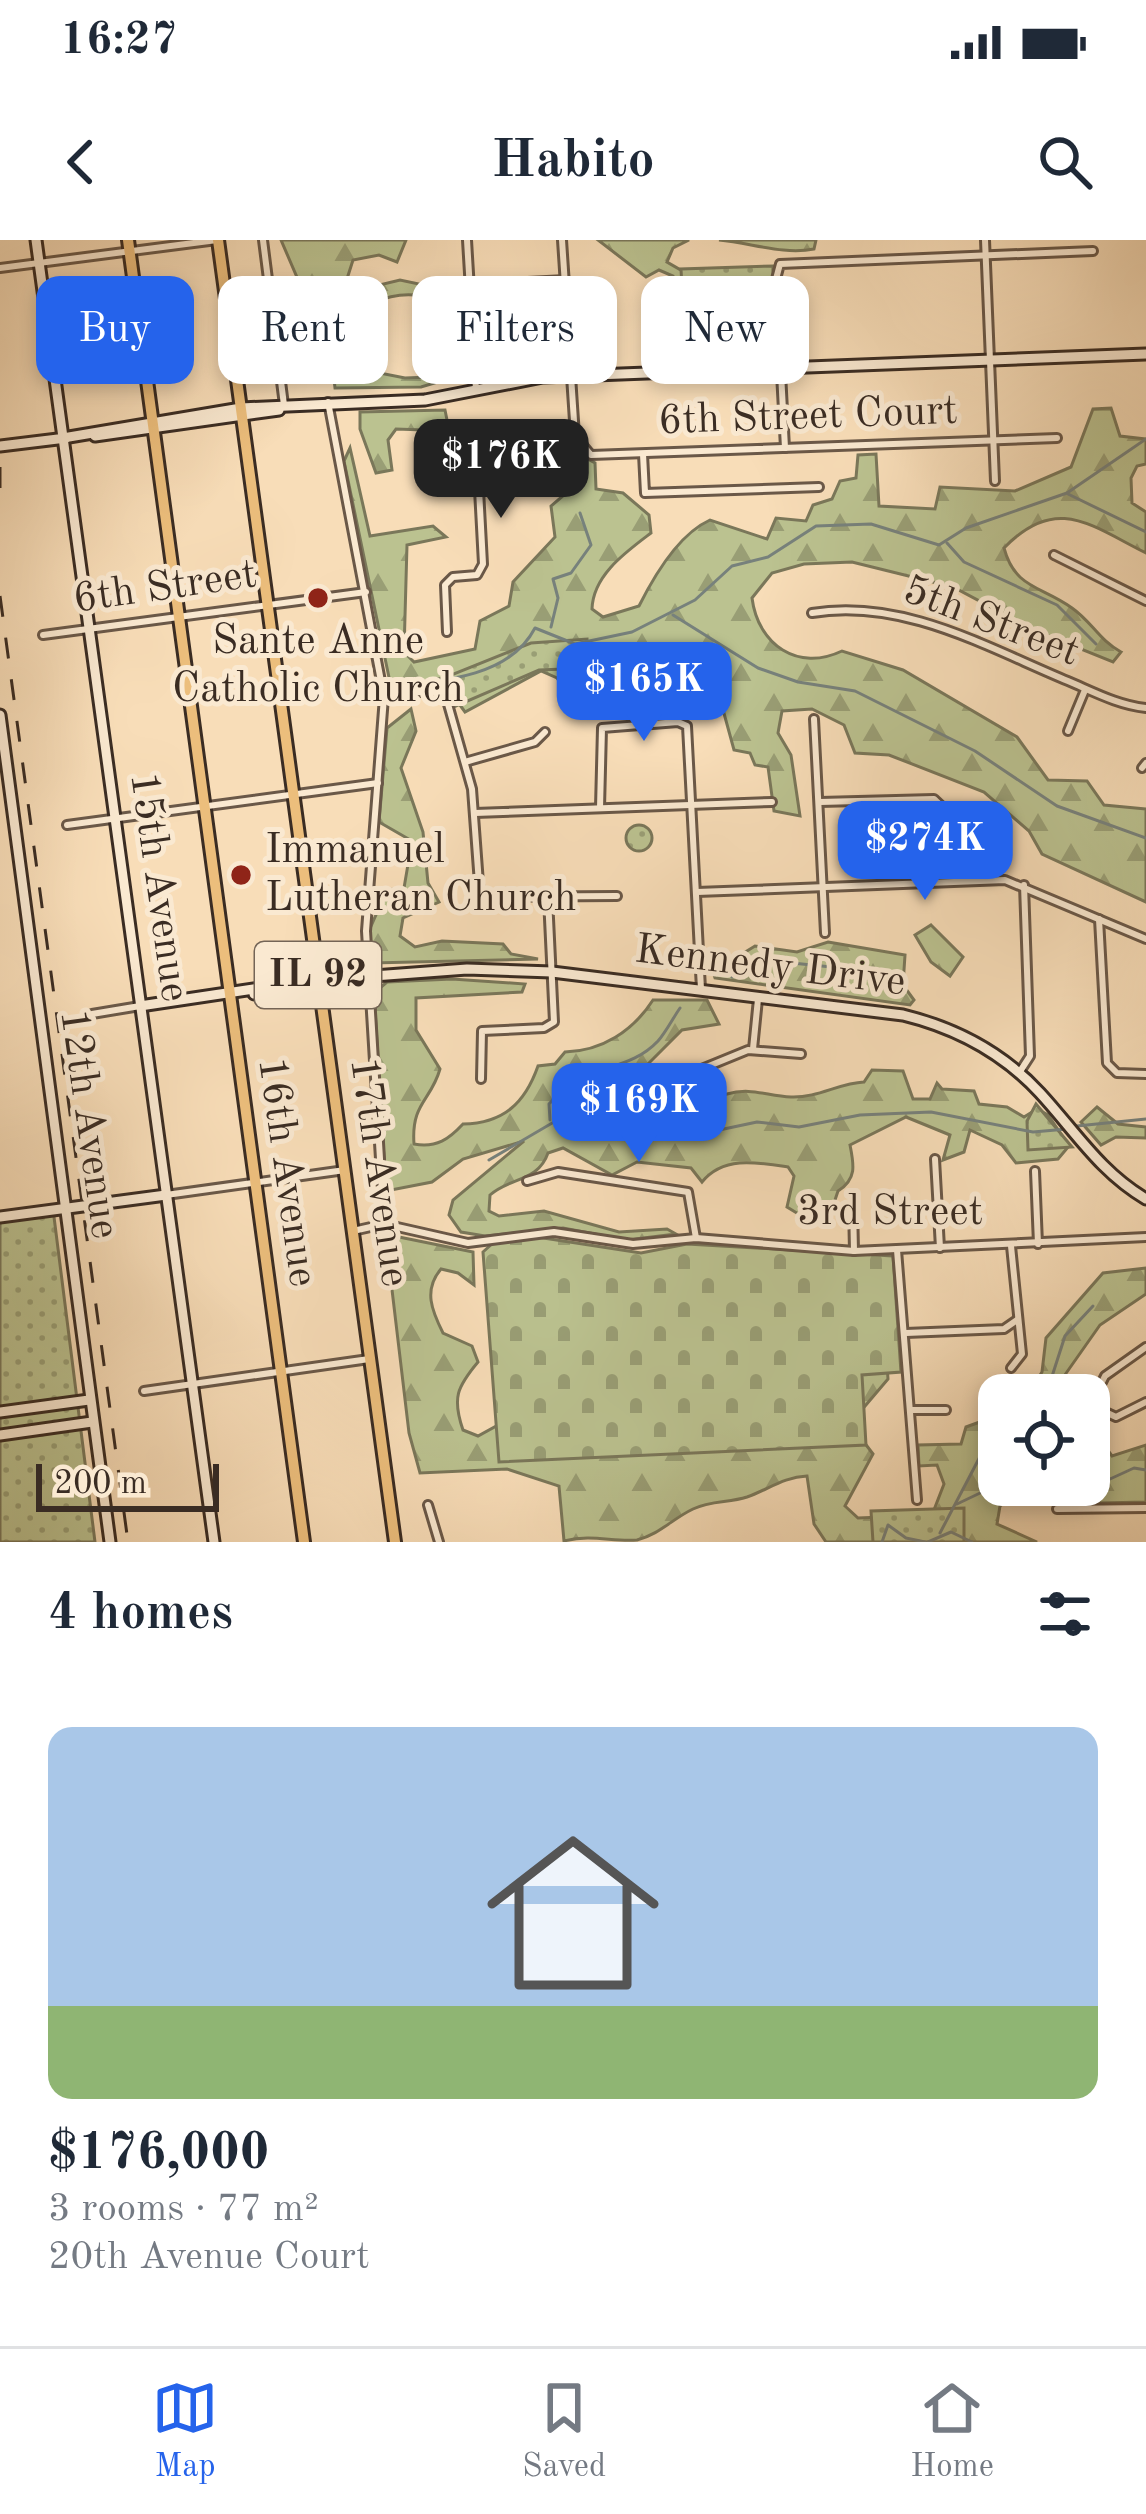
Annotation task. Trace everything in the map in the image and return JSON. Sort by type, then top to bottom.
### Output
[{"type":"main road","name":"17th Avenue","points":[[219,240],[395,1542]]},
{"type":"main road","name":"16th Avenue","points":[[129,246],[304,1542]]},
{"type":"street","name":"15th Avenue","points":[[36,240],[214,1542]]},
{"type":"street","points":[[0,268],[129,246],[219,240]]},
{"type":"street","points":[[263,240],[284,408]]},
{"type":"street","points":[[466,240],[469,276]]},
{"type":"street","points":[[562,240],[566,276]]},
{"type":"street","points":[[985,240],[994,481]]},
{"type":"street","points":[[777,276],[777,267],[1093,251]]},
{"type":"street","points":[[809,366],[1146,353]]},
{"type":"street","points":[[476,384],[476,390]]},
{"type":"street","points":[[0,446],[328,402],[425,400],[514,384]]},
{"type":"street","points":[[448,632],[445,585],[453,577],[477,575],[483,564],[477,452],[527,437],[575,432],[572,384]]},
{"type":"street","points":[[782,384],[785,448]]},
{"type":"street","points":[[328,402],[384,697],[368,894],[384,1224]]},
{"type":"street","name":"6th Street Court","points":[[575,432],[581,449],[591,454],[1058,438]]},
{"type":"street","points":[[643,454],[645,494],[819,487]]},
{"type":"street","points":[[1054,555],[1146,601]]},
{"type":"street","name":"6th Street","points":[[43,635],[367,592]]},
{"type":"street","name":"5th Street","points":[[812,614],[869,610],[914,618],[1085,689],[1146,708]]},
{"type":"street","points":[[384,697],[456,688]]},
{"type":"street","points":[[1067,731],[1085,689]]},
{"type":"street","points":[[444,690],[475,813],[480,897],[616,896]]},
{"type":"street","name":"12th Avenue","points":[[0,715],[110,1542]]},
{"type":"street","points":[[814,718],[825,933]]},
{"type":"street","points":[[600,808],[599,730],[611,724],[687,726],[701,989]]},
{"type":"street","points":[[465,762],[535,742],[545,732]]},
{"type":"street","points":[[67,825],[378,782]]},
{"type":"street","points":[[819,802],[928,796],[969,831],[975,880]]},
{"type":"street","points":[[475,813],[772,802]]},
{"type":"street","points":[[697,892],[975,880],[1024,885],[1146,939]]},
{"type":"street","points":[[1019,1073],[1030,1056],[1024,885]]},
{"type":"street","points":[[481,1079],[482,1031],[552,1025],[548,898]]},
{"type":"street","points":[[1100,918],[1110,1069],[1146,1074]]},
{"type":"street","name":"Kennedy Drive","points":[[92,1014],[369,975],[467,969],[552,972],[919,1019],[975,1042],[1019,1073],[1093,1157],[1146,1199]]},
{"type":"street","points":[[753,1049],[759,997]]},
{"type":"street","points":[[650,1090],[753,1049],[801,1054]]},
{"type":"street","points":[[935,1160],[940,1249]]},
{"type":"street","points":[[0,1217],[345,1170]]},
{"type":"street","points":[[1035,1171],[1038,1244]]},
{"type":"street","points":[[526,1180],[558,1172],[688,1192],[696,1238]]},
{"type":"street","points":[[853,1205],[854,1251]]},
{"type":"street","name":"3rd Street","points":[[353,1231],[384,1224],[468,1243],[554,1232],[633,1244],[696,1238],[854,1251],[1146,1237]]},
{"type":"street","points":[[1011,1245],[1022,1358],[1011,1368]]},
{"type":"street","points":[[897,1250],[917,1501]]},
{"type":"street","points":[[906,1333],[1004,1329],[1017,1320]]},
{"type":"street","points":[[1146,1347],[1100,1381],[1098,1407],[1121,1416],[1146,1402]]},
{"type":"street","points":[[144,1390],[369,1359]]},
{"type":"street","points":[[0,1412],[89,1400]]},
{"type":"street","points":[[911,1410],[946,1410]]},
{"type":"street","points":[[0,1435],[92,1422]]},
{"type":"street","points":[[428,1504],[439,1542]]},
{"type":"street","points":[[1057,1509],[1146,1508]]},
{"type":"green space","points":[[281,240],[406,240],[397,262],[379,255],[353,260],[348,276],[296,276]]},
{"type":"green space","points":[[598,240],[689,240],[673,248],[667,262],[691,276],[659,270],[645,276]]},
{"type":"green space","points":[[719,240],[816,240],[814,249],[791,251]]},
{"type":"green space","points":[[773,266],[773,276],[681,276],[681,269]]},
{"type":"green space","points":[[388,283],[412,283],[412,295],[388,297]]},
{"type":"green space","points":[[388,375],[412,378],[412,384],[431,384],[421,387],[335,388],[335,384],[388,384]]},
{"type":"green space","points":[[1111,408],[1120,436],[1146,439],[1146,464],[1137,466],[1131,478],[1132,503],[1146,512],[1146,553],[1090,525],[1057,518],[1040,522],[1004,548],[1022,579],[1072,608],[1121,652],[1113,662],[1036,631],[953,587],[852,562],[804,564],[772,573],[752,598],[762,629],[783,650],[810,658],[842,651],[903,670],[1017,737],[1048,780],[1087,781],[1104,805],[1146,809],[1146,902],[1042,854],[1029,831],[984,792],[889,755],[855,753],[844,725],[812,709],[782,711],[778,733],[791,755],[800,816],[774,811],[768,767],[755,765],[750,753],[734,750],[716,684],[691,653],[664,656],[667,708],[636,695],[579,707],[557,678],[541,671],[465,712],[457,701],[460,675],[391,687],[344,461],[350,448],[370,536],[433,526],[446,537],[407,545],[404,652],[414,662],[475,649],[480,621],[509,606],[513,582],[555,537],[551,506],[564,495],[568,455],[577,453],[595,463],[596,489],[623,493],[649,515],[651,533],[612,565],[598,585],[592,609],[603,617],[639,606],[678,545],[710,520],[767,539],[776,518],[806,521],[813,505],[832,499],[840,481],[856,478],[858,455],[876,454],[879,506],[935,509],[940,487],[1015,491],[1071,467],[1093,409]]},
{"type":"green space","points":[[445,410],[447,420],[424,430],[396,429],[388,440],[392,470],[376,473],[360,429],[360,412]]},
{"type":"green space","points":[[587,639],[588,668],[539,670],[456,706],[446,677],[531,643]]},
{"type":"green space","points":[[411,709],[416,731],[401,768],[423,832],[428,883],[439,902],[403,918],[400,936],[415,947],[442,941],[503,944],[511,954],[538,959],[372,963],[368,933],[387,890],[404,888],[412,841],[379,822],[387,728]]},
{"type":"green space","points":[[639,825],[652,838],[639,851],[626,838]]},
{"type":"green space","points":[[931,925],[963,957],[950,976],[931,962],[915,935]]},
{"type":"green space","points":[[828,942],[905,955],[903,985],[914,1000],[910,1005],[715,978],[713,972],[755,946],[797,952]]},
{"type":"green space","points":[[304,951],[307,974],[275,980],[271,956]]},
{"type":"green space","points":[[452,979],[525,984],[522,992],[416,998],[416,1030],[440,1069],[419,1111],[414,1144],[436,1143],[463,1124],[501,1115],[527,1091],[538,1066],[555,1064],[565,1052],[592,1048],[615,1037],[653,1000],[707,1000],[719,1024],[682,1030],[636,1076],[609,1083],[603,1094],[605,1109],[620,1116],[654,1101],[665,1116],[736,1092],[801,1097],[864,1082],[872,1070],[903,1071],[913,1099],[930,1099],[937,1083],[942,1089],[974,1091],[979,1104],[1007,1107],[1024,1117],[1037,1109],[1048,1115],[1069,1146],[1058,1159],[1016,1163],[1002,1145],[970,1130],[964,1152],[943,1160],[950,1135],[906,1117],[850,1145],[851,1176],[833,1206],[800,1215],[787,1207],[794,1176],[788,1167],[730,1165],[702,1182],[691,1168],[637,1162],[612,1175],[563,1148],[548,1153],[531,1174],[490,1195],[489,1211],[499,1216],[544,1211],[619,1232],[667,1229],[676,1234],[627,1240],[563,1228],[485,1236],[461,1232],[449,1215],[453,1200],[524,1141],[463,1159],[432,1182],[386,1191],[374,993],[387,982]]},
{"type":"green space","points":[[1036,1104],[1072,1147],[1028,1150],[1027,1121]]},
{"type":"green space","points":[[1097,1107],[1118,1124],[1146,1127],[1146,1138],[1116,1137],[1101,1145],[1081,1122]]},
{"type":"green space","points":[[53,1209],[95,1542],[0,1542],[0,1215]]},
{"type":"green space","points":[[399,1237],[473,1252],[474,1285],[458,1273],[441,1269],[431,1293],[443,1333],[472,1346],[478,1362],[458,1393],[463,1430],[478,1436],[500,1424],[833,1378],[887,1364],[888,1379],[860,1412],[854,1429],[873,1454],[845,1506],[858,1518],[932,1515],[944,1484],[937,1465],[919,1466],[918,1445],[961,1444],[966,1427],[978,1423],[978,1506],[1000,1506],[997,1524],[1037,1542],[826,1542],[814,1524],[807,1476],[747,1497],[700,1506],[637,1540],[564,1541],[559,1486],[507,1469],[420,1473],[409,1433],[388,1256]]},
{"type":"green space","points":[[537,1237],[641,1253],[687,1244],[893,1256],[901,1372],[862,1375],[866,1445],[499,1462],[483,1252],[493,1243]]},
{"type":"green space","points":[[1146,1268],[1146,1294],[1100,1325],[1066,1374],[1041,1374],[1046,1338],[1103,1273]]},
{"type":"green space","points":[[1146,1445],[1146,1502],[1110,1503],[1110,1453]]},
{"type":"green space","points":[[964,1508],[964,1542],[873,1542],[871,1511]]},
{"type":"waterway","points":[[397,684],[456,678],[494,666],[510,657],[535,628],[575,644],[632,632],[695,600],[732,566],[768,557],[816,526],[871,524],[939,545],[966,528],[1067,493],[1146,439]]},
{"type":"waterway","points":[[1068,494],[1146,532]]},
{"type":"waterway","points":[[551,627],[558,598],[553,579],[571,573],[591,545],[580,513]]},
{"type":"waterway","points":[[947,543],[964,562],[1057,605],[1096,644]]},
{"type":"waterway","points":[[673,615],[758,668],[798,682],[855,691],[975,751],[1057,806],[1146,838]]},
{"type":"waterway","points":[[732,977],[763,960],[841,968],[878,980]]},
{"type":"waterway","points":[[550,1120],[549,1104],[563,1091],[646,1051],[680,1008]]},
{"type":"waterway","points":[[489,1160],[559,1119],[607,1130],[686,1137],[757,1122],[799,1127],[860,1115],[931,1112],[1033,1132],[1067,1129]]},
{"type":"waterway","points":[[1077,1126],[1146,1119]]},
{"type":"waterway","points":[[1053,1374],[1065,1336],[1093,1306]]},
{"type":"waterway","points":[[940,1533],[978,1460]]},
{"type":"waterway","points":[[1110,1479],[1134,1468],[1146,1470]]},
{"type":"waterway","points":[[957,1504],[978,1494]]},
{"type":"waterway","points":[[882,1542],[888,1525],[906,1538],[925,1542]]},
{"type":"waterway","points":[[928,1542],[951,1532],[972,1542]]},
{"type":"railway","points":[[0,467],[0,502]]},
{"type":"railway","points":[[0,596],[128,1542]]},
{"type":"place","name":"Sante Anne Catholic Church","points":[[318,598]]},
{"type":"place","name":"Immanuel Lutheran Church","points":[[241,875]]}]
